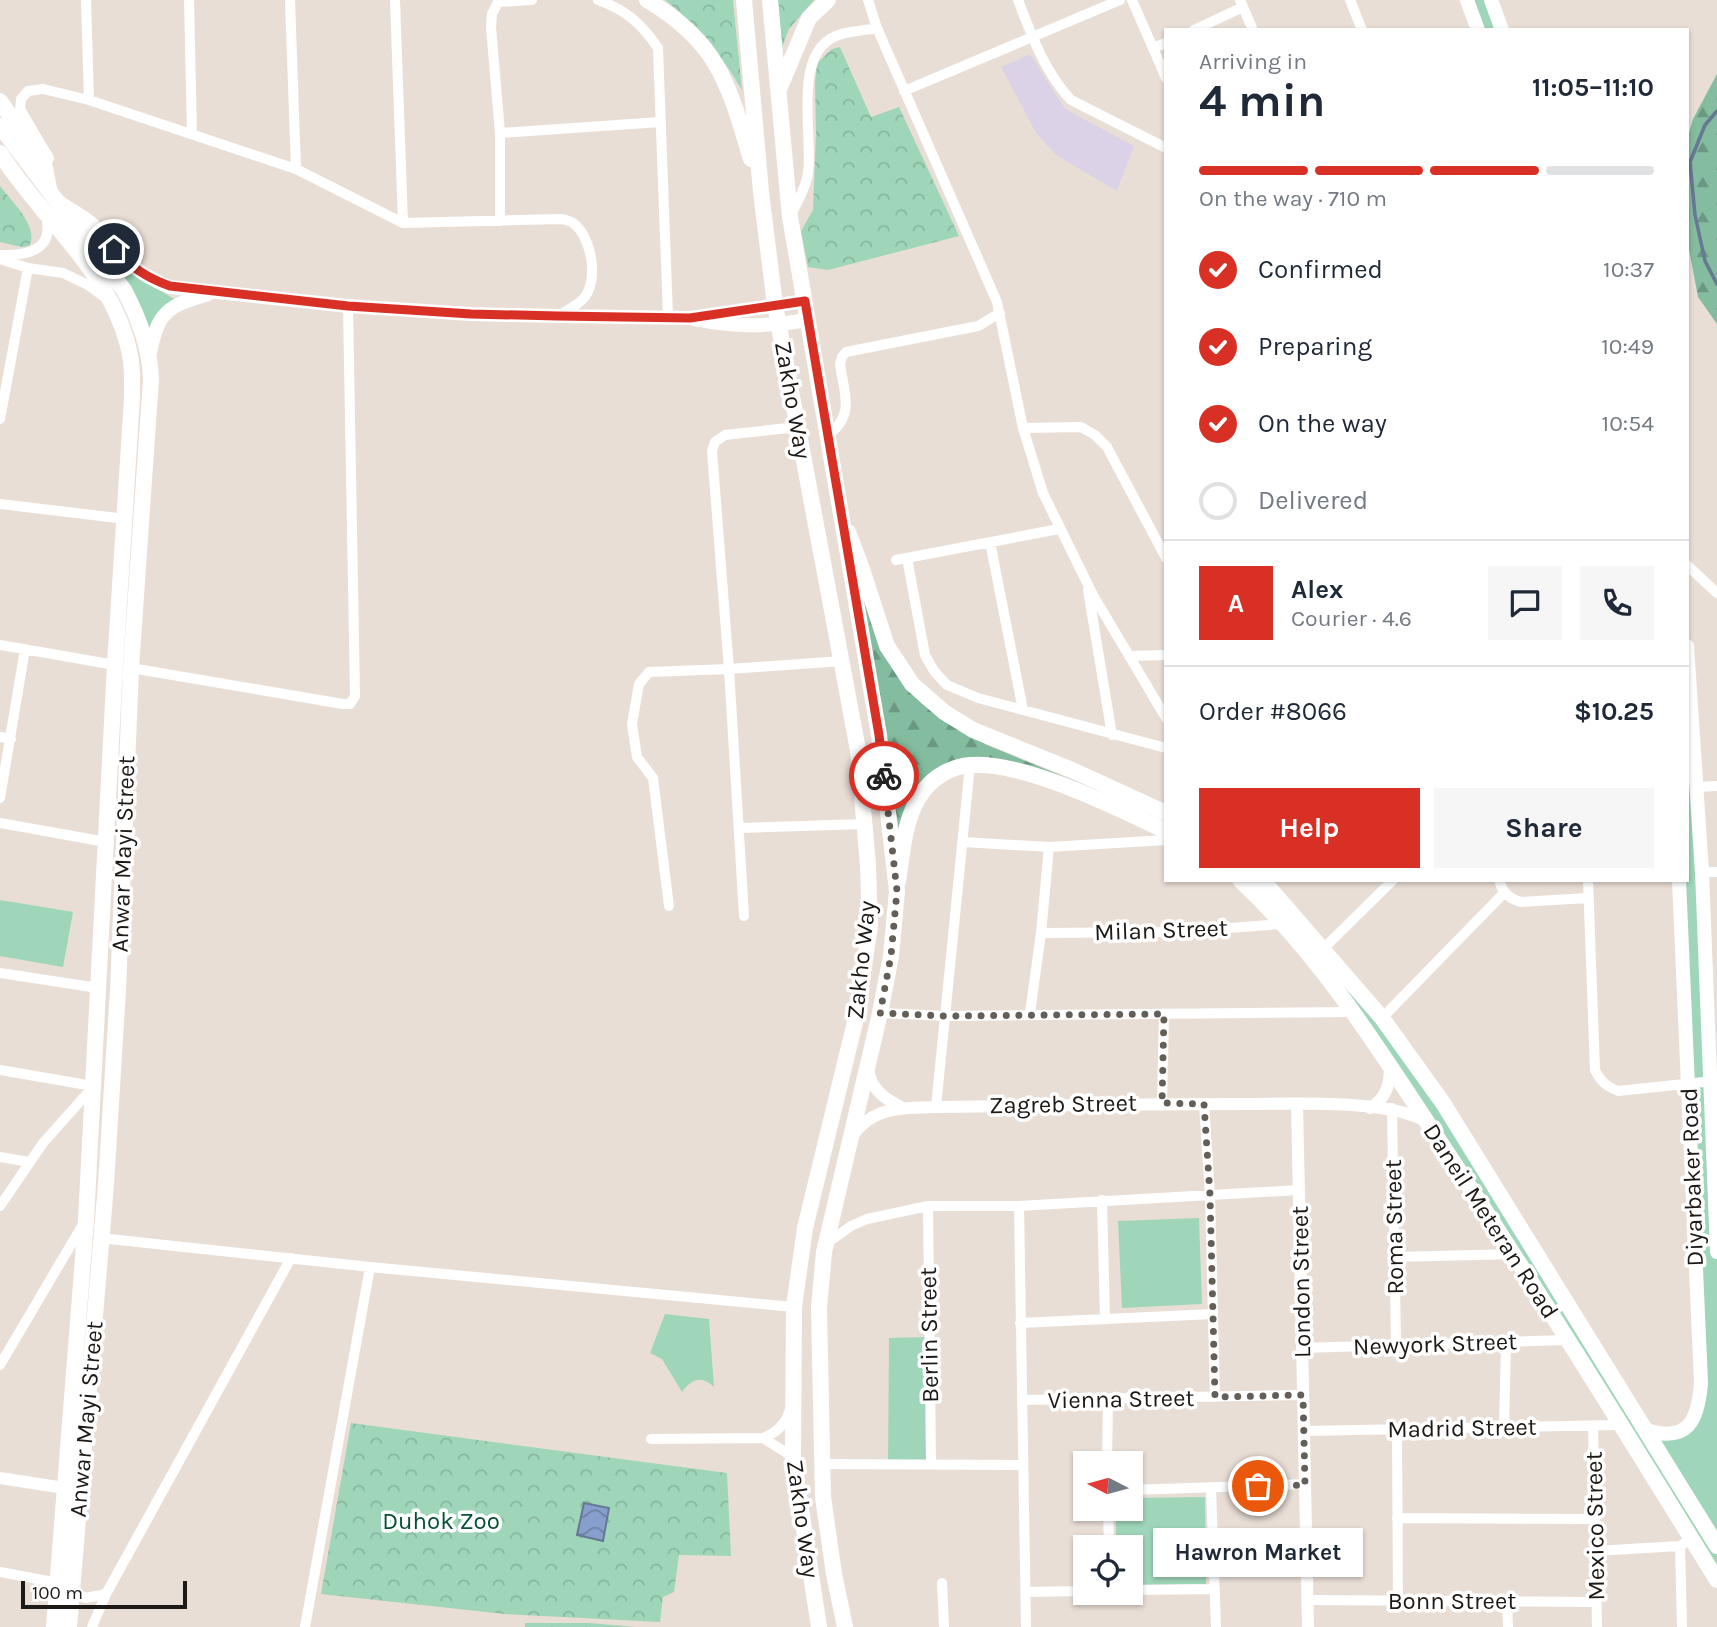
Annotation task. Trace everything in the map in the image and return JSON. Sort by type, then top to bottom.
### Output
[{"type":"main road","points":[[647,0],[681,22],[721,69],[761,192]]},
{"type":"main road","name":"Zakho Way","points":[[744,0],[761,192],[775,305],[858,750],[870,926],[856,1018],[805,1228],[794,1307],[793,1457],[819,1627]]},
{"type":"main road","name":"Zakho Way","points":[[770,0],[790,217],[879,735],[897,891],[891,956],[868,1069],[826,1244],[819,1308],[821,1464],[834,1574],[845,1627]]},
{"type":"main road","points":[[778,93],[809,18],[828,0]]},
{"type":"main road","points":[[1467,0],[1477,28]]},
{"type":"main road","points":[[1491,0],[1502,28]]},
{"type":"main road","points":[[0,101],[45,168],[53,196],[92,224],[128,264],[149,279],[170,286],[348,306],[471,314],[668,317],[690,318],[716,324],[780,325],[807,320]]},
{"type":"main road","name":"Anwar Mayi Street","points":[[0,126],[124,290],[150,354],[151,379],[106,842],[80,1389],[64,1587],[54,1627]]},
{"type":"main road","name":"Anwar Mayi Street","points":[[0,153],[18,182],[93,271],[113,303],[131,358],[132,398],[125,519],[118,989],[100,1238],[64,1488],[64,1587],[69,1627]]},
{"type":"main road","points":[[0,167],[18,182]]},
{"type":"main road","points":[[150,354],[155,327],[173,306],[212,292]]},
{"type":"main road","points":[[690,318],[805,301]]},
{"type":"main road","points":[[840,514],[861,566],[887,646],[912,684],[944,712],[973,730],[1072,770],[1164,812]]},
{"type":"main road","name":"Diyarbaker Road","points":[[1689,677],[1713,1081],[1717,1252]]},
{"type":"main road","points":[[897,891],[908,820],[924,789],[949,769],[970,765],[1004,768],[1062,785],[1164,830]]},
{"type":"main road","name":"Daneil Meteran Road","points":[[1242,882],[1281,924],[1354,1012],[1515,1254],[1619,1425],[1686,1543],[1717,1580]]},
{"type":"main road","name":"Daneil Meteran Road","points":[[1263,882],[1382,1017],[1443,1103],[1717,1546]]},
{"type":"main road","name":"Diyarbaker Road","points":[[1646,1430],[1672,1435],[1684,1431],[1696,1411],[1699,1398],[1689,1083],[1679,882]]},
{"type":"street","points":[[86,0],[89,100]]},
{"type":"street","points":[[189,0],[192,134]]},
{"type":"street","points":[[290,0],[296,169]]},
{"type":"street","points":[[395,0],[403,223]]},
{"type":"street","points":[[500,220],[500,133],[492,14],[498,2],[532,0]]},
{"type":"street","points":[[598,0],[622,9],[647,32],[658,48],[668,317]]},
{"type":"street","points":[[868,0],[904,91],[992,289],[1000,313],[1023,428],[1043,493],[1087,582],[1164,715]]},
{"type":"street","points":[[1018,0],[1032,37],[1060,89],[1071,100],[1164,147]]},
{"type":"street","points":[[904,91],[1120,0]]},
{"type":"street","points":[[1132,0],[1164,73]]},
{"type":"street","points":[[1350,0],[1361,28]]},
{"type":"street","points":[[1198,28],[1242,4],[1252,28]]},
{"type":"street","points":[[790,217],[803,191],[808,171],[809,73],[814,56],[825,43],[839,34],[877,28]]},
{"type":"street","points":[[1153,48],[1164,44]]},
{"type":"street","points":[[45,168],[49,158],[20,109],[21,99],[28,91],[43,89],[89,100],[296,169],[403,223],[562,219],[573,223],[582,233],[590,253],[592,270],[590,288],[583,300],[558,316]]},
{"type":"street","points":[[500,133],[660,122]]},
{"type":"street","points":[[0,257],[27,254],[36,250],[47,233],[45,213]]},
{"type":"street","points":[[0,257],[28,268],[63,272],[88,285],[113,303]]},
{"type":"street","points":[[0,419],[28,268]]},
{"type":"street","points":[[0,645],[350,704],[355,696],[348,306]]},
{"type":"street","points":[[827,436],[838,428],[845,418],[846,406],[840,364],[846,352],[978,326],[1000,313]]},
{"type":"street","points":[[1023,428],[1081,427],[1094,435],[1107,447],[1164,554]]},
{"type":"street","points":[[744,916],[713,446],[719,437],[724,435],[797,428]]},
{"type":"street","points":[[0,504],[125,519]]},
{"type":"street","points":[[1059,529],[901,559],[922,644],[934,671],[947,685],[966,694],[1164,748]]},
{"type":"street","points":[[990,542],[1024,710]]},
{"type":"street","points":[[1689,567],[1717,593]]},
{"type":"street","points":[[1087,582],[1112,735]]},
{"type":"street","points":[[0,798],[5,738],[26,649]]},
{"type":"street","points":[[1129,656],[1164,655]]},
{"type":"street","points":[[669,906],[653,778],[637,757],[632,724],[639,684],[649,672],[842,661]]},
{"type":"street","points":[[936,1107],[970,765]]},
{"type":"street","points":[[1696,787],[1717,786]]},
{"type":"street","points":[[0,823],[106,842]]},
{"type":"street","points":[[739,828],[864,824]]},
{"type":"street","points":[[962,842],[1049,847],[1164,840]]},
{"type":"street","points":[[1030,1013],[1049,847]]},
{"type":"street","points":[[1702,872],[1717,872]]},
{"type":"street","points":[[1323,949],[1391,882]]},
{"type":"street","points":[[1500,882],[1504,893],[1521,902],[1588,898]]},
{"type":"street","points":[[1588,882],[1595,1070],[1600,1080],[1618,1091],[1713,1081]]},
{"type":"street","points":[[1382,1017],[1504,893]]},
{"type":"street","name":"Milan Street","points":[[1041,933],[1177,932],[1281,924]]},
{"type":"street","points":[[0,973],[98,988]]},
{"type":"street","points":[[880,1013],[946,1016],[1030,1013],[1354,1012]]},
{"type":"street","points":[[1162,1103],[1164,1014]]},
{"type":"street","points":[[1370,1108],[1385,1095],[1389,1086],[1390,1065]]},
{"type":"street","points":[[868,1069],[870,1082],[878,1092],[903,1108]]},
{"type":"street","points":[[0,1070],[93,1086]]},
{"type":"street","points":[[0,1206],[59,1123],[93,1086]]},
{"type":"street","name":"Zagreb Street","points":[[852,1137],[861,1124],[874,1115],[903,1108],[1162,1103],[1392,1108]]},
{"type":"street","points":[[1204,1104],[1210,1195],[1215,1397]]},
{"type":"street","name":"London Street","points":[[1297,1104],[1308,1627]]},
{"type":"street","points":[[1392,1108],[1427,1122]]},
{"type":"street","name":"Roma Street","points":[[1392,1108],[1396,1345]]},
{"type":"street","points":[[0,1157],[29,1162]]},
{"type":"street","points":[[826,1244],[851,1226],[867,1219],[928,1206],[1019,1206],[1299,1190]]},
{"type":"street","points":[[1102,1200],[1105,1319]]},
{"type":"street","name":"Berlin Street","points":[[928,1206],[931,1464]]},
{"type":"street","points":[[1019,1206],[1026,1627]]},
{"type":"street","points":[[0,1365],[86,1220]]},
{"type":"street","points":[[100,1238],[370,1267],[794,1307]]},
{"type":"street","points":[[1394,1257],[1515,1254]]},
{"type":"street","points":[[92,1627],[106,1594],[291,1258]]},
{"type":"street","points":[[304,1627],[370,1267]]},
{"type":"street","points":[[1020,1324],[1213,1314]]},
{"type":"street","name":"Newyork Street","points":[[1302,1348],[1568,1340]]},
{"type":"street","points":[[1504,1428],[1506,1342]]},
{"type":"street","name":"Vienna Street","points":[[1022,1400],[1303,1395]]},
{"type":"street","points":[[651,1439],[764,1437],[775,1434],[787,1420],[793,1398]]},
{"type":"street","points":[[1107,1451],[1108,1399]]},
{"type":"street","name":"Madrid Street","points":[[1304,1432],[1619,1425]]},
{"type":"street","name":"Mexico Street","points":[[1593,1426],[1597,1627]]},
{"type":"street","points":[[1397,1430],[1398,1601]]},
{"type":"street","points":[[764,1437],[793,1457]]},
{"type":"street","points":[[821,1464],[1023,1465]]},
{"type":"street","points":[[0,1478],[64,1488]]},
{"type":"street","points":[[1143,1490],[1305,1485]]},
{"type":"street","points":[[1211,1487],[1216,1627]]},
{"type":"street","points":[[1397,1518],[1595,1519]]},
{"type":"street","points":[[1595,1550],[1686,1543],[1682,1627]]},
{"type":"street","points":[[0,1572],[64,1587],[86,1598],[106,1594]]},
{"type":"street","points":[[942,1583],[944,1627]]},
{"type":"street","points":[[1143,1590],[1215,1589]]},
{"type":"street","points":[[1026,1592],[1073,1591]]},
{"type":"street","name":"Bonn Street","points":[[1308,1600],[1596,1602]]},
{"type":"street","points":[[1507,1601],[1508,1627]]},
{"type":"shaded area","points":[[1030,54],[1065,109],[1134,146],[1117,191],[1056,155],[1036,133],[1001,67]]},
{"type":"green space","points":[[665,0],[733,0],[742,90],[708,41]]},
{"type":"green space","points":[[778,0],[814,0],[789,29],[781,50]]},
{"type":"green space","points":[[1467,0],[1491,0],[1501,28],[1477,28]]},
{"type":"green space","points":[[840,47],[871,117],[899,107],[959,236],[828,270],[808,267],[801,231],[813,210],[817,63],[832,49]]},
{"type":"green space","points":[[1717,74],[1717,324],[1698,297],[1689,250],[1689,133],[1693,119]]},
{"type":"green space","points":[[0,186],[28,223],[31,231],[29,246],[0,242]]},
{"type":"green space","points":[[87,226],[127,271],[176,300],[158,312],[149,333],[128,287]]},
{"type":"green space","points":[[862,595],[901,679],[920,702],[945,722],[987,745],[1152,813],[1152,817],[1030,770],[937,771],[900,838]]},
{"type":"green space","points":[[1689,686],[1717,1252],[1717,1546],[1657,1434],[1672,1435],[1696,1411],[1679,882],[1689,882]]},
{"type":"green space","points":[[1244,882],[1260,882],[1400,1045],[1717,1549],[1717,1577],[1424,1115]]},
{"type":"green space","points":[[0,900],[73,912],[63,967],[0,956]]},
{"type":"green space","points":[[1199,1218],[1202,1304],[1122,1308],[1118,1221]]},
{"type":"green space","points":[[665,1314],[709,1319],[714,1387],[705,1381],[697,1380],[682,1392],[662,1359],[650,1353]]},
{"type":"green space","points":[[929,1337],[931,1464],[888,1463],[889,1338]]},
{"type":"green space","name":"Duhok Zoo","points":[[351,1423],[727,1473],[731,1556],[679,1555],[674,1592],[663,1597],[660,1622],[504,1614],[321,1594]]},
{"type":"green space","points":[[1205,1497],[1206,1584],[1143,1585],[1143,1535],[1116,1535],[1116,1521],[1143,1521],[1143,1498]]},
{"type":"green space","points":[[525,1623],[589,1623],[636,1627],[525,1627]]},
{"type":"water","points":[[584,1503],[609,1508],[603,1541],[577,1535]]},
{"type":"waterway","points":[[1717,111],[1705,125],[1690,162],[1695,215],[1705,261],[1717,284]]},
{"type":"way so far","points":[[884,776],[897,891],[891,956],[880,1013],[946,1016],[1030,1013],[1164,1014],[1162,1103],[1204,1104],[1210,1195],[1215,1397],[1303,1395],[1305,1485],[1258,1486]]},
{"type":"place","name":"Hawron Market","points":[[1258,1486]]},
{"type":"route","points":[[114,249],[128,264],[149,279],[170,286],[348,306],[471,314],[690,318],[805,301],[884,776]]}]
